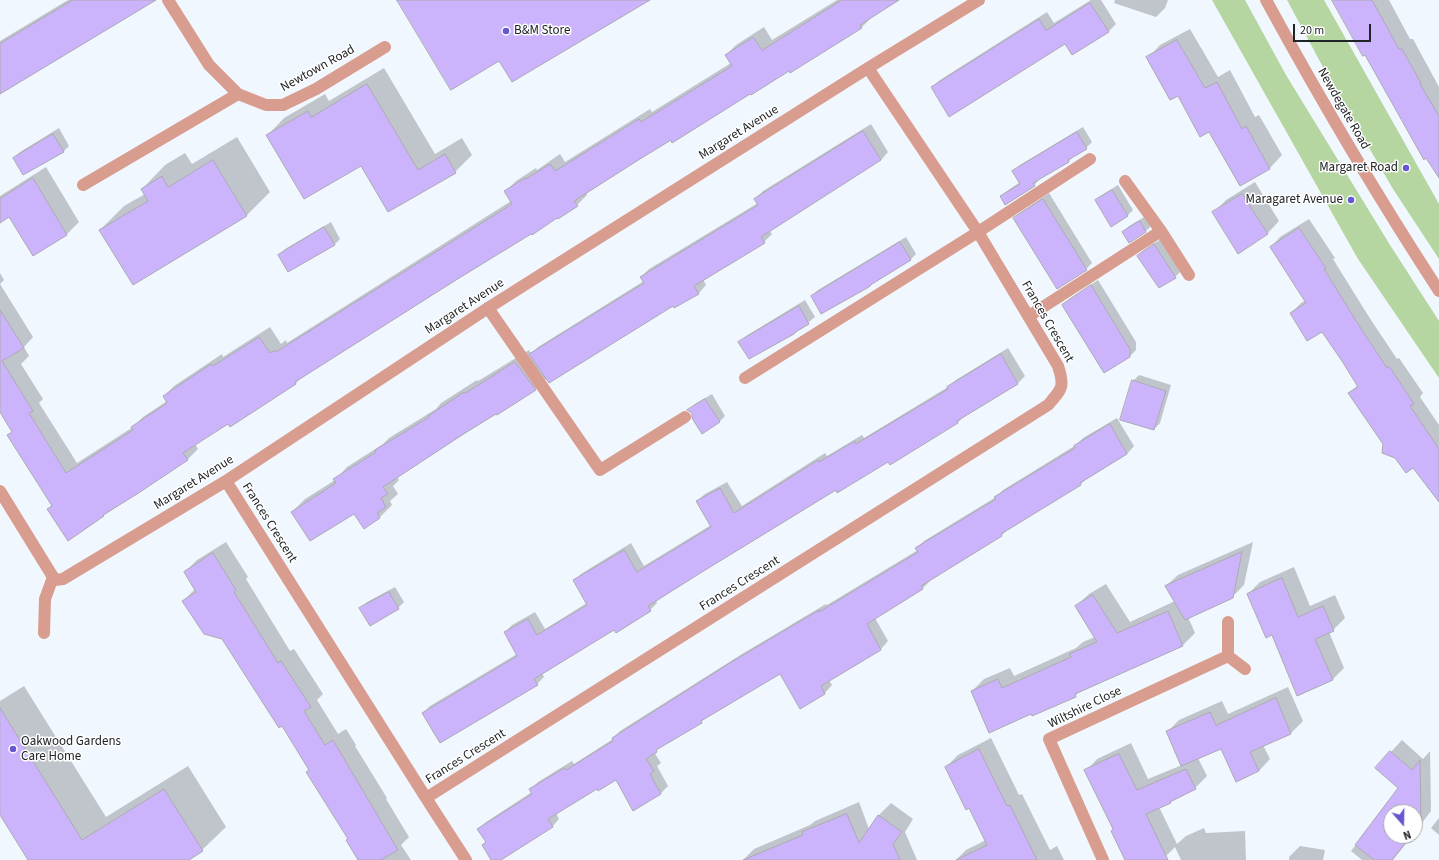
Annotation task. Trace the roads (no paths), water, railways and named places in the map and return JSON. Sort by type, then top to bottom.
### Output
[{"type":"street","name":"Newtown Road","points":[[168,0],[209,64],[238,94],[266,105],[283,105],[316,89],[385,47]]},
{"type":"street","name":"Margaret Avenue","points":[[53,577],[55,580],[63,579],[226,481],[488,308],[868,68],[979,0]]},
{"type":"street","name":"Newdegate Road","points":[[1266,0],[1342,136],[1439,291]]},
{"type":"street","name":"Frances Crescent","points":[[226,481],[426,798],[1048,405],[1060,392],[1063,381],[1058,366],[978,232],[868,68]]},
{"type":"street","points":[[83,185],[238,94]]},
{"type":"street","points":[[745,378],[978,232],[1090,159]]},
{"type":"street","points":[[1125,182],[1161,231],[1189,275]]},
{"type":"street","points":[[1029,316],[1161,231]]},
{"type":"street","points":[[488,308],[600,470],[685,417]]},
{"type":"street","points":[[0,491],[53,577],[45,599],[44,633]]},
{"type":"street","points":[[1228,622],[1228,656],[1245,669]]},
{"type":"street","name":"Wiltshire Close","points":[[1103,860],[1050,739],[1228,656]]},
{"type":"street","points":[[426,798],[466,860]]},
{"type":"place","name":"B&M Store","points":[[506,31]]},
{"type":"place","name":"Margaret Road","points":[[1406,168]]},
{"type":"place","name":"Maragaret Avenue","points":[[1351,200]]},
{"type":"place","name":"Oakwood Gardens Care Home","points":[[13,749]]}]
